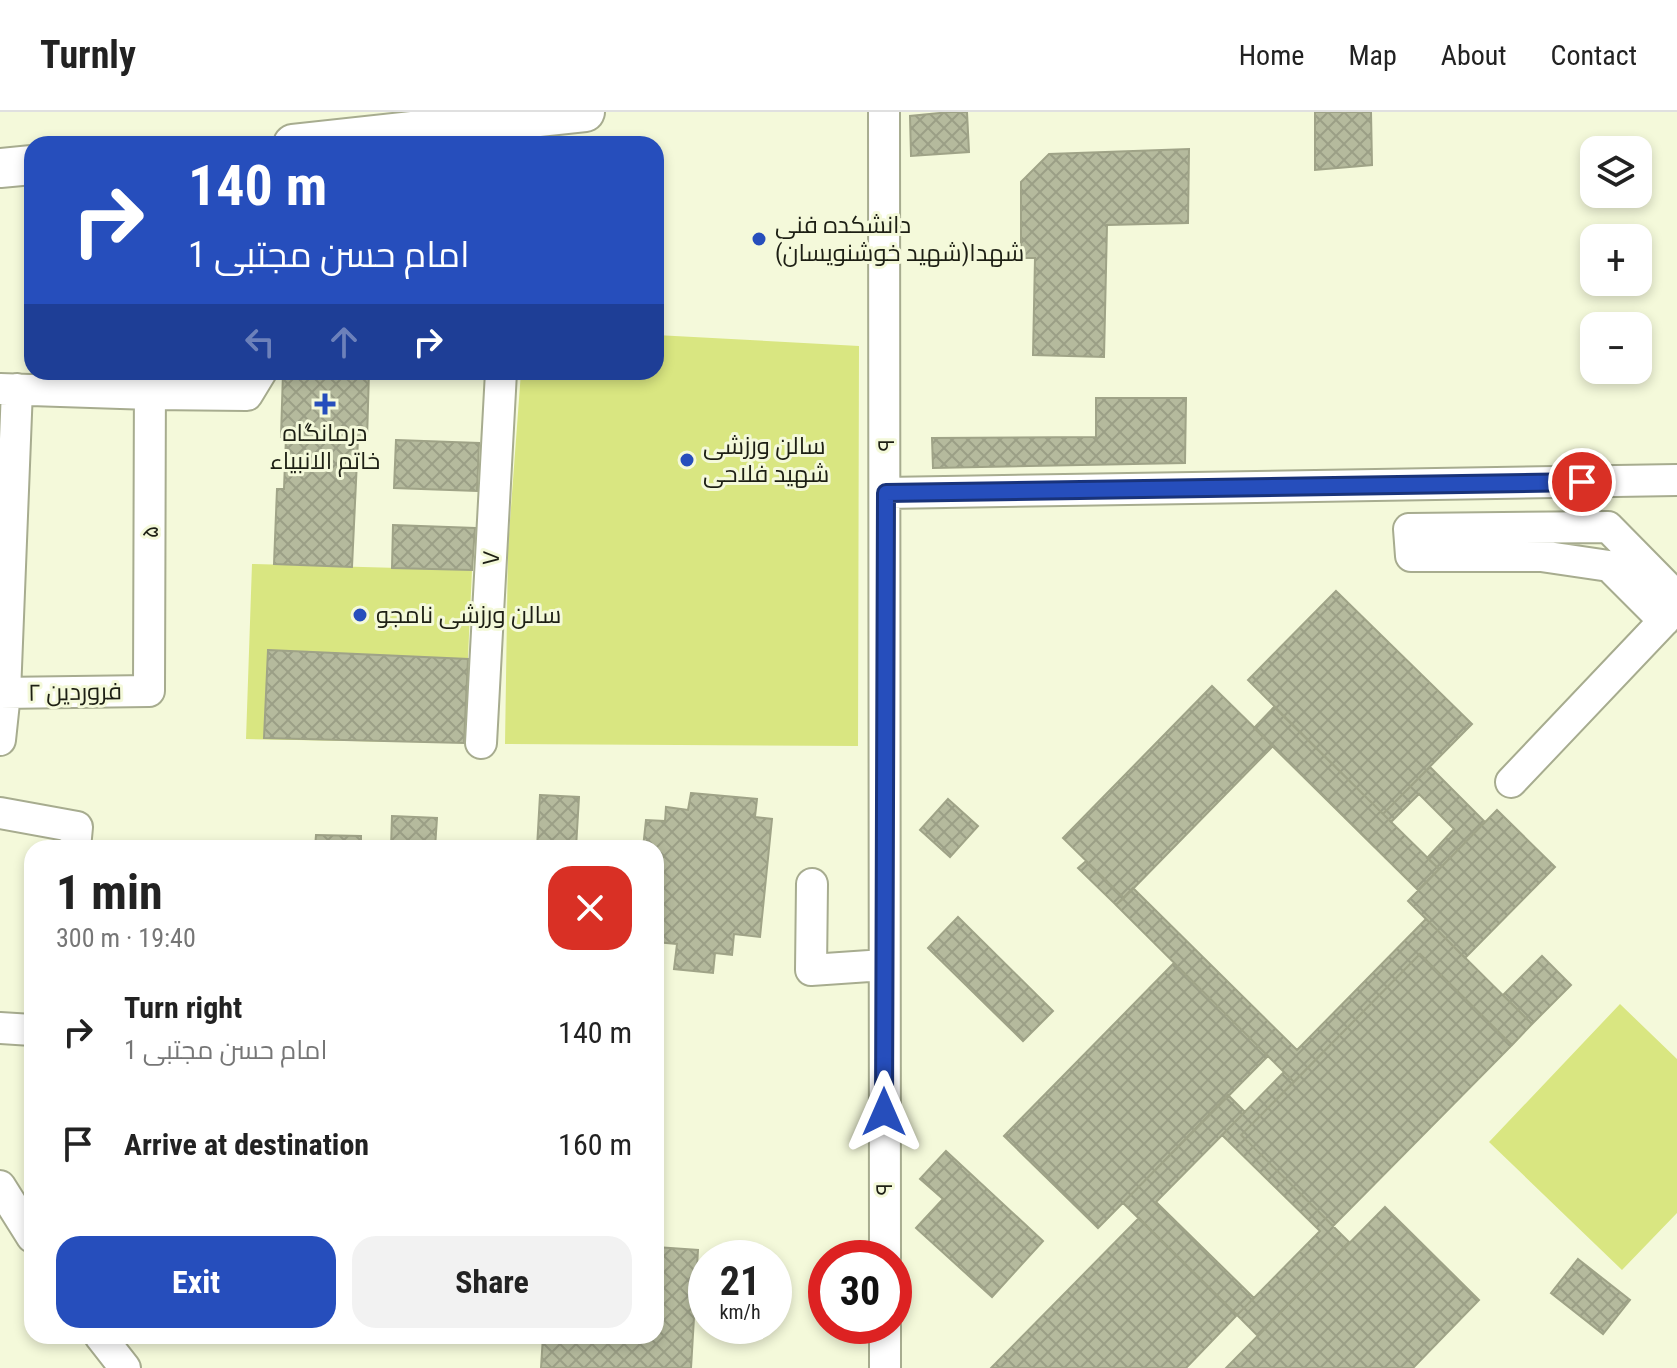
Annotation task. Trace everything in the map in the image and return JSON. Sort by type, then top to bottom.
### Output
[{"type":"main road","points":[[452,135],[513,132],[585,112]]},
{"type":"main road","points":[[0,168],[24,166]]},
{"type":"street","name":"۹","points":[[884,112],[885,1240]]},
{"type":"street","points":[[0,740],[9,389],[151,383],[247,395],[256,380]]},
{"type":"street","name":"۷","points":[[481,743],[477,660],[500,548],[485,507],[500,380]]},
{"type":"street","name":"۵","points":[[149,691],[151,383]]},
{"type":"street","points":[[886,493],[1677,480]]},
{"type":"street","points":[[1608,527],[1673,609],[1609,566],[1541,556],[1411,556],[1409,529],[1608,527]]},
{"type":"street","points":[[1511,782],[1673,609]]},
{"type":"street","name":"فروردین ۲","points":[[2,693],[149,691]]},
{"type":"street","points":[[0,813],[77,827],[76,840]]},
{"type":"street","points":[[812,884],[811,970],[884,965]]},
{"type":"street","points":[[0,1028],[24,1030]]},
{"type":"street","points":[[0,1186],[24,1224]]},
{"type":"street","points":[[106,1344],[125,1368]]},
{"type":"street","points":[[885,1344],[885,1368]]},
{"type":"green space","name":"سالن ورزشی شهید فلاحی","points":[[664,335],[859,346],[858,746],[505,744],[508,548],[520,380],[664,380]]},
{"type":"green space","name":"سالن ورزشی نامجو","points":[[252,564],[472,570],[464,743],[246,739]]},
{"type":"green space","points":[[1620,1004],[1677,1059],[1677,1213],[1622,1270],[1489,1142]]},
{"type":"building","points":[[967,112],[969,152],[911,156],[910,116]]},
{"type":"building","points":[[1315,112],[1371,112],[1372,165],[1315,170]]},
{"type":"building","points":[[1189,149],[1188,223],[1107,225],[1104,357],[1033,355],[1035,258],[1021,258],[1021,182],[1049,154]]},
{"type":"building","name":"درمانگاه خاتم الانبیاء","points":[[283,380],[369,380],[367,440],[281,437]]},
{"type":"building","points":[[1096,398],[1186,398],[1185,463],[933,468],[932,438],[1096,437]]},
{"type":"building","points":[[286,437],[358,439],[352,567],[274,564],[277,489],[284,489]]},
{"type":"building","points":[[396,440],[479,443],[477,491],[394,488]]},
{"type":"building","points":[[393,525],[475,528],[472,570],[392,568]]},
{"type":"building","points":[[1336,591],[1472,724],[1383,814],[1248,680]]},
{"type":"building","points":[[268,650],[468,659],[464,743],[264,738]]},
{"type":"building","points":[[1212,686],[1273,746],[1124,898],[1063,838]]},
{"type":"building","points":[[1274,707],[1439,869],[1418,890],[1254,728]]},
{"type":"building","points":[[1430,767],[1485,822],[1439,869],[1427,858],[1454,829],[1419,794],[1391,822],[1383,814]]},
{"type":"building","points":[[691,793],[757,799],[755,817],[772,819],[760,937],[734,934],[732,955],[715,953],[713,973],[674,969],[677,944],[664,943],[664,840],[644,840],[646,820],[665,821],[666,807],[688,810]]},
{"type":"building","points":[[540,795],[579,797],[576,840],[537,840]]},
{"type":"building","points":[[948,799],[978,826],[950,857],[920,830]]},
{"type":"building","points":[[1497,810],[1555,867],[1465,958],[1408,901]]},
{"type":"building","points":[[392,816],[437,818],[436,840],[391,840]]},
{"type":"building","points":[[316,835],[361,836],[361,840],[316,840]]},
{"type":"building","points":[[1086,861],[1124,898],[1116,905],[1078,868]]},
{"type":"building","points":[[1133,888],[1297,1050],[1426,919],[1532,1024],[1512,1045],[1420,954],[1294,1082],[1116,905]]},
{"type":"building","points":[[958,917],[1053,1011],[1023,1041],[928,948]]},
{"type":"building","points":[[1420,954],[1512,1045],[1333,1226],[1241,1135]]},
{"type":"building","points":[[1542,956],[1571,985],[1532,1024],[1503,995]]},
{"type":"building","points":[[1174,963],[1268,1056],[1098,1228],[1004,1136]]},
{"type":"building","points":[[1284,1072],[1294,1082],[1241,1135],[1349,1242],[1258,1336],[1237,1315],[1320,1231],[1222,1135]]},
{"type":"building","points":[[1228,1095],[1245,1112],[1156,1202],[1254,1298],[1237,1315],[1123,1203]]},
{"type":"building","points":[[946,1151],[1043,1241],[992,1297],[916,1228],[943,1199],[920,1179]]},
{"type":"building","points":[[1385,1207],[1479,1300],[1413,1368],[1226,1368]]},
{"type":"building","points":[[1139,1218],[1237,1315],[1186,1368],[991,1368]]},
{"type":"building","points":[[664,1248],[688,1249],[691,1368],[541,1368],[542,1344],[664,1344]]},
{"type":"building","points":[[1578,1259],[1630,1300],[1603,1334],[1551,1293]]},
{"type":"place","name":"دانشکده فنی شهدا(شهید خوشنویسان)","points":[[759,239]]},
{"type":"place","name":"درمانگاه خاتم الانبیاء","points":[[325,404]]},
{"type":"place","name":"سالن ورزشی شهید فلاحی","points":[[687,460]]},
{"type":"place","name":"سالن ورزشی نامجو","points":[[360,615]]},
{"type":"route","points":[[884,1112],[886,493],[1582,482]]}]
